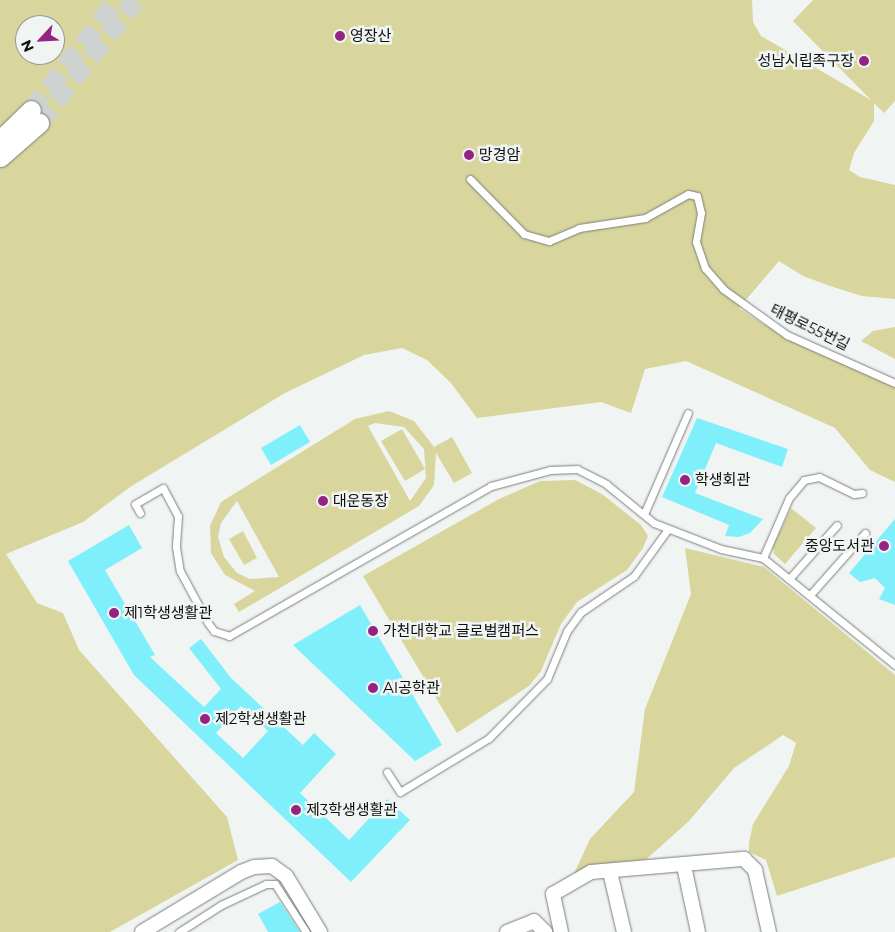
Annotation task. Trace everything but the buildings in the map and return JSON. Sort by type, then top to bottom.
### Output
[{"type":"main road","points":[[0,140],[35,116],[0,157]]},
{"type":"street","points":[[562,932],[553,894],[591,872],[684,866],[744,859],[755,870],[769,932]]},
{"type":"street","points":[[142,932],[241,872],[254,866],[272,866],[286,876],[320,932]]},
{"type":"street","points":[[684,866],[698,932]]},
{"type":"street","points":[[610,872],[624,932]]},
{"type":"street","points":[[508,932],[534,921],[545,932]]},
{"type":"lane","name":"태평로55번길","points":[[470,179],[524,234],[548,241],[579,228],[645,218],[688,194],[697,196],[701,213],[696,242],[705,268],[723,289],[787,335],[895,383]]},
{"type":"lane","points":[[644,514],[688,413]]},
{"type":"lane","points":[[140,513],[135,504],[163,488],[178,516],[176,547],[180,571],[214,631],[229,636],[450,506],[491,486],[529,474],[576,470],[606,484],[644,514],[668,529],[721,549],[763,558],[895,665]]},
{"type":"lane","points":[[763,558],[789,498],[804,480],[819,477],[854,494],[862,493]]},
{"type":"lane","points":[[789,579],[837,525]]},
{"type":"lane","points":[[387,772],[400,792],[489,738],[547,679],[567,631],[581,612],[634,576],[668,529]]},
{"type":"lane","points":[[810,595],[865,533]]},
{"type":"lane","points":[[179,932],[221,905],[266,884],[275,884],[306,932]]},
{"type":"shaded area","points":[[0,0],[752,0],[753,22],[761,36],[871,100],[793,21],[813,0],[895,0],[895,101],[884,113],[874,103],[874,121],[854,153],[849,170],[860,177],[895,185],[895,299],[862,296],[830,286],[803,276],[779,261],[739,308],[763,324],[895,385],[895,482],[870,470],[835,428],[686,361],[645,369],[631,413],[601,402],[477,418],[451,383],[427,360],[402,348],[364,355],[285,393],[130,487],[83,522],[6,554],[37,603],[63,613],[79,650],[227,817],[238,860],[110,932],[0,932]]},
{"type":"shaded area","points":[[895,327],[895,359],[861,341],[873,331]]},
{"type":"shaded area","name":"대운동장","points":[[389,411],[414,421],[434,447],[452,437],[472,473],[454,483],[436,453],[434,485],[419,506],[239,612],[234,604],[255,591],[225,575],[211,553],[210,526],[221,502],[355,419]],"holes":[[[375,423],[404,427],[424,449],[426,478],[410,501],[368,426]],[[237,501],[279,577],[250,579],[237,573],[224,557],[218,537],[221,523]]]},
{"type":"shaded area","points":[[402,429],[425,469],[405,481],[381,441]]},
{"type":"shaded area","points":[[575,480],[602,494],[641,525],[648,536],[643,548],[627,570],[577,602],[561,624],[541,671],[529,686],[457,733],[363,576],[499,499],[540,481]]},
{"type":"shaded area","points":[[791,508],[816,528],[785,564],[774,554],[773,547]]},
{"type":"shaded area","points":[[243,531],[257,558],[244,565],[229,539]]},
{"type":"shaded area","points":[[685,548],[764,567],[895,675],[895,857],[777,896],[766,860],[749,852],[749,843],[753,824],[789,766],[796,743],[783,735],[734,768],[689,821],[641,864],[572,878],[590,839],[634,792],[645,709],[691,594]]},
{"type":"tunnel","points":[[31,110],[117,0]]},
{"type":"tunnel","points":[[39,123],[135,0]]},
{"type":"place","name":"영장산","points":[[340,36]]},
{"type":"place","name":"성남시립족구장","points":[[864,61]]},
{"type":"place","name":"망경암","points":[[469,155]]},
{"type":"place","name":"학생회관","points":[[685,480]]},
{"type":"place","name":"대운동장","points":[[323,501]]},
{"type":"place","name":"중앙도서관","points":[[884,546]]},
{"type":"place","name":"제1학생생활관","points":[[114,613]]},
{"type":"place","name":"가천대학교 글로벌캠퍼스","points":[[373,631]]},
{"type":"place","name":"AI공학관","points":[[373,688]]},
{"type":"place","name":"제2학생생활관","points":[[205,719]]},
{"type":"place","name":"제3학생생활관","points":[[296,810]]}]
